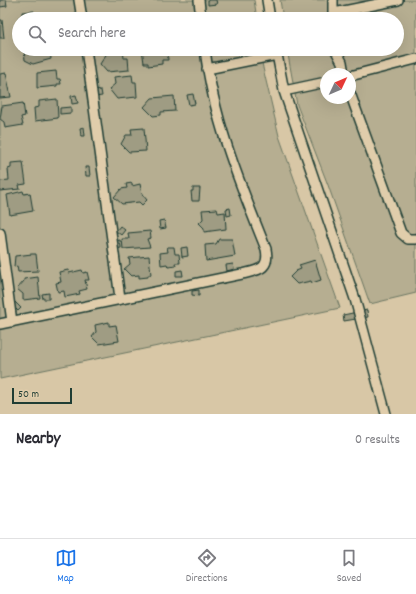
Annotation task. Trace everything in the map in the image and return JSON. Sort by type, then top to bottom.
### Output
[{"type":"street","points":[[79,0],[81,12]]},
{"type":"street","points":[[199,0],[200,12]]},
{"type":"street","points":[[267,0],[269,12]]},
{"type":"street","points":[[333,0],[334,12]]},
{"type":"street","points":[[350,12],[398,0]]},
{"type":"street","points":[[87,56],[120,298]]},
{"type":"street","points":[[0,324],[242,274],[259,270],[266,264],[268,259],[266,249],[220,126],[207,69],[206,56]]},
{"type":"street","points":[[207,69],[260,56]]},
{"type":"street","points":[[277,56],[284,91],[355,299],[386,414]]},
{"type":"street","points":[[339,56],[343,68]]},
{"type":"street","points":[[356,74],[416,59]]},
{"type":"street","points":[[284,91],[320,83]]},
{"type":"street","points":[[354,104],[401,233],[408,239],[416,239]]},
{"type":"street","points":[[0,233],[12,322]]},
{"type":"shaded area","points":[[0,0],[254,0],[256,12],[12,12],[12,56],[261,56],[279,136],[340,308],[0,379]]},
{"type":"shaded area","points":[[280,0],[416,0],[416,293],[370,304],[328,185],[297,105],[288,56],[404,56],[404,12],[282,12]]},
{"type":"building","points":[[0,0],[6,0],[7,6],[0,7]]},
{"type":"building","points":[[208,0],[216,0],[217,4],[208,5]]},
{"type":"building","points":[[0,20],[2,20],[4,38],[0,38]]},
{"type":"building","points":[[25,56],[51,56],[51,59],[33,64],[25,60]]},
{"type":"building","points":[[105,56],[124,56],[124,58],[128,58],[129,70],[107,72],[100,64]]},
{"type":"building","points":[[143,56],[168,56],[168,60],[162,60],[162,64],[148,66],[148,63],[144,63]]},
{"type":"building","points":[[56,71],[57,79],[60,79],[61,84],[57,84],[57,86],[37,88],[37,73]]},
{"type":"building","points":[[6,73],[11,97],[0,98],[0,74]]},
{"type":"building","points":[[132,75],[133,82],[136,82],[137,97],[117,99],[109,89],[115,84],[114,77]]},
{"type":"building","points":[[101,90],[102,96],[95,97],[94,91]]},
{"type":"building","points":[[193,94],[195,104],[189,105],[187,95]]},
{"type":"building","points":[[76,95],[78,103],[72,104],[71,96]]},
{"type":"building","points":[[174,96],[175,111],[161,112],[161,115],[153,116],[144,107],[152,98]]},
{"type":"building","points":[[57,99],[58,118],[35,121],[34,108],[39,107],[39,101]]},
{"type":"building","points":[[23,103],[25,116],[21,117],[23,125],[5,128],[4,122],[0,119],[2,106]]},
{"type":"building","points":[[71,107],[71,113],[60,114],[60,108]]},
{"type":"building","points":[[84,127],[85,136],[81,136],[80,128]]},
{"type":"building","points":[[144,128],[146,151],[129,152],[121,144],[126,135],[132,135],[131,129]]},
{"type":"building","points":[[23,162],[26,184],[19,185],[20,189],[0,191],[0,181],[9,180],[8,169],[11,168],[11,163]]},
{"type":"building","points":[[85,167],[89,167],[90,176],[86,176]]},
{"type":"building","points":[[132,183],[132,186],[140,184],[142,194],[147,200],[142,205],[139,202],[122,204],[114,197],[121,189],[127,188],[126,184]]},
{"type":"building","points":[[193,188],[200,188],[199,201],[192,201],[191,191],[193,191]]},
{"type":"building","points":[[23,191],[24,194],[30,193],[33,211],[10,215],[7,195]]},
{"type":"building","points":[[230,208],[231,215],[227,216],[226,209]]},
{"type":"building","points":[[217,209],[218,213],[225,212],[226,229],[204,232],[204,228],[199,223],[203,219],[202,210]]},
{"type":"building","points":[[164,220],[166,228],[160,229],[159,221]]},
{"type":"building","points":[[120,226],[125,230],[121,235],[116,231]]},
{"type":"building","points":[[150,231],[151,238],[147,239],[150,247],[123,249],[122,239],[129,239],[128,233]]},
{"type":"building","points":[[219,239],[232,239],[235,256],[206,261],[205,245],[216,244]]},
{"type":"building","points":[[120,240],[121,248],[116,249],[115,241]]},
{"type":"building","points":[[167,247],[174,247],[175,254],[179,254],[180,263],[175,263],[176,266],[168,267],[167,264],[161,265],[160,253],[168,252]]},
{"type":"building","points":[[187,247],[188,256],[182,257],[181,248]]},
{"type":"building","points":[[36,254],[38,271],[18,272],[17,266],[14,267],[15,256]]},
{"type":"building","points":[[149,256],[151,275],[148,275],[148,277],[139,278],[139,275],[131,276],[124,269],[130,264],[129,258]]},
{"type":"building","points":[[315,260],[321,280],[312,283],[311,281],[297,284],[290,277],[296,271],[301,269],[299,265]]},
{"type":"building","points":[[233,264],[234,269],[227,271],[226,265]]},
{"type":"building","points":[[68,270],[69,273],[82,270],[83,273],[87,272],[89,280],[85,280],[87,289],[79,291],[80,294],[65,297],[64,291],[58,292],[56,283],[61,282],[59,272]]},
{"type":"building","points":[[182,270],[183,276],[176,276],[176,271]]},
{"type":"building","points":[[38,277],[40,298],[23,300],[23,294],[17,289],[24,279]]},
{"type":"building","points":[[199,290],[199,296],[192,295],[192,291]]},
{"type":"building","points":[[49,293],[49,299],[43,299],[42,294]]},
{"type":"building","points":[[15,302],[21,308],[18,311],[12,305]]},
{"type":"building","points":[[367,310],[368,317],[344,321],[343,315]]},
{"type":"building","points":[[109,322],[109,326],[116,325],[119,341],[99,344],[92,337],[96,332],[95,325]]}]
